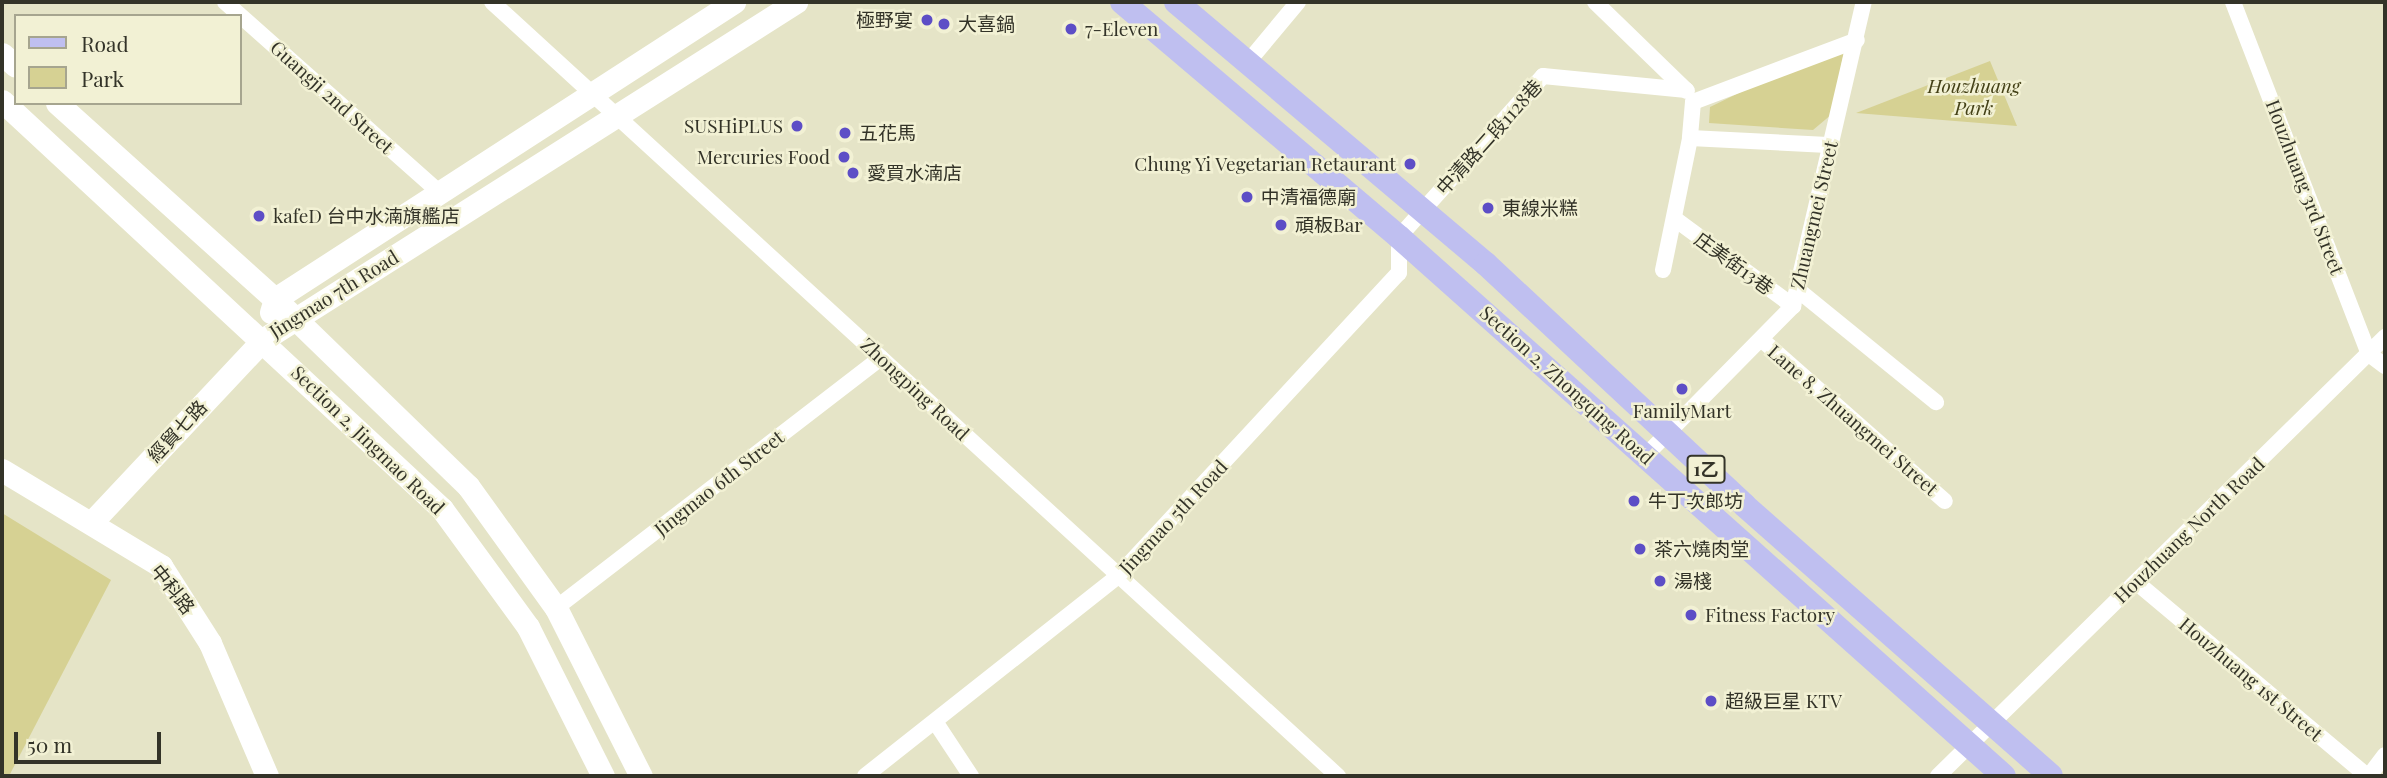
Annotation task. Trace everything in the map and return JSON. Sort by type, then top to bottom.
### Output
[{"type":"main road","name":"Section 2, Zhongqing Road","points":[[1122,2],[1399,237],[2004,776]]},
{"type":"main road","name":"Section 2, Zhongqing Road","points":[[1176,2],[1424,211],[1958,698],[1992,723],[2051,776]]},
{"type":"street","name":"Guangji 2nd Street","points":[[225,2],[239,14]]},
{"type":"street","name":"Zhongping Road","points":[[492,2],[1117,578],[1338,776]]},
{"type":"street","name":"Jingmao 7th Road","points":[[264,339],[275,299],[734,2]]},
{"type":"street","name":"Jingmao 7th Road","points":[[264,339],[796,2]]},
{"type":"street","points":[[1248,62],[1298,2]]},
{"type":"street","points":[[1595,2],[1689,96],[1690,138],[1663,270]]},
{"type":"street","name":"Zhuangmei Street","points":[[1645,456],[1793,306],[1828,145],[1857,40],[1864,2]]},
{"type":"street","name":"Houzhuang 3rd Street","points":[[2233,2],[2369,354]]},
{"type":"street","name":"Guangji 2nd Street","points":[[242,17],[439,192]]},
{"type":"street","points":[[1689,96],[1857,40]]},
{"type":"street","name":"中清路二段1128巷","points":[[1424,211],[1544,76],[1689,96]]},
{"type":"street","name":"Section 2, Jingmao Road","points":[[2,101],[264,339],[442,509],[527,627],[603,776]]},
{"type":"street","name":"Section 2, Jingmao Road","points":[[59,105],[275,299],[468,486],[556,608],[641,776]]},
{"type":"street","points":[[1690,138],[1828,145]]},
{"type":"street","points":[[1399,237],[1424,211]]},
{"type":"street","name":"庄美街13巷","points":[[1675,219],[1793,306]]},
{"type":"street","name":"Jingmao 5th Road","points":[[865,776],[936,723],[1117,578],[1399,273],[1399,237]]},
{"type":"street","points":[[1798,290],[1936,402]]},
{"type":"street","name":"Houzhuang North Road","points":[[1938,776],[2385,337]]},
{"type":"street","name":"經貿七路","points":[[91,523],[264,339]]},
{"type":"street","name":"Lane 8, Zhuangmei Street","points":[[1761,339],[1945,501]]},
{"type":"street","points":[[2369,354],[2385,366]]},
{"type":"street","name":"Jingmao 6th Street","points":[[556,608],[881,358]]},
{"type":"street","name":"中科路","points":[[2,470],[161,566],[187,602],[210,643],[267,776]]},
{"type":"street","name":"Houzhuang 1st Street","points":[[2136,582],[2368,776]]},
{"type":"street","points":[[936,723],[971,776]]},
{"type":"street","points":[[2368,776],[2385,755]]},
{"type":"green space","points":[[1846,41],[1832,114],[1813,130],[1709,123],[1710,107]]},
{"type":"green space","name":"Houzhuang Park","points":[[1990,61],[2017,126],[1856,113]]},
{"type":"green space","points":[[2,513],[111,580],[9,776],[2,776]]},
{"type":"place","name":"極野宴","points":[[927,20]]},
{"type":"place","name":"大喜鍋","points":[[944,24]]},
{"type":"place","name":"7-Eleven","points":[[1071,29]]},
{"type":"place","name":"SUSHiPLUS","points":[[797,126]]},
{"type":"place","name":"五花馬","points":[[845,133]]},
{"type":"place","name":"Mercuries Food","points":[[844,157]]},
{"type":"place","name":"Chung Yi Vegetarian Retaurant","points":[[1410,164]]},
{"type":"place","name":"愛買水湳店","points":[[853,173]]},
{"type":"place","name":"中清福德廟","points":[[1247,197]]},
{"type":"place","name":"東線米糕","points":[[1488,208]]},
{"type":"place","name":"kafeD 台中水湳旗艦店","points":[[259,216]]},
{"type":"place","name":"頑板Bar","points":[[1281,225]]},
{"type":"place","name":"FamilyMart","points":[[1682,389]]},
{"type":"place","name":"牛丁次郎坊","points":[[1634,501]]},
{"type":"place","name":"茶六燒肉堂","points":[[1640,549]]},
{"type":"place","name":"湯棧","points":[[1660,581]]},
{"type":"place","name":"Fitness Factory","points":[[1691,615]]},
{"type":"place","name":"超級巨星 KTV","points":[[1711,701]]}]
